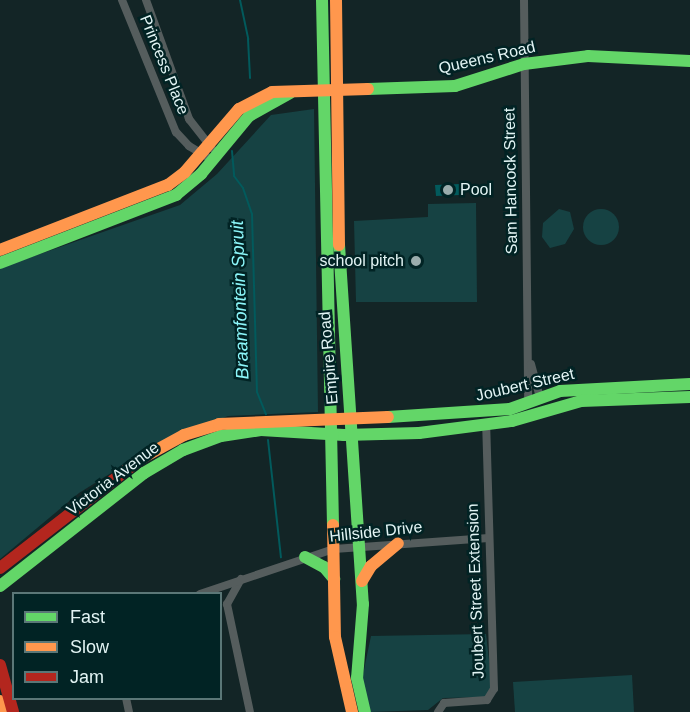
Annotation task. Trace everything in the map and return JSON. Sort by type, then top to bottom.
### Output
[{"type":"main road","name":"Empire Road","points":[[322,0],[336,647],[352,712]]},
{"type":"main road","name":"Empire Road","points":[[336,0],[340,282],[362,581],[363,632],[357,678],[365,712]]},
{"type":"main road","name":"Queens Road","points":[[0,263],[167,201],[192,184],[210,153],[248,102],[272,92],[455,86],[524,64],[588,56],[690,61]]},
{"type":"main road","name":"Queens Road","points":[[0,250],[168,185],[210,153]]},
{"type":"main road","name":"Joubert Street","points":[[332,418],[477,414],[588,388],[690,384]]},
{"type":"main road","name":"Joubert Street","points":[[332,434],[351,435],[486,425],[581,401],[690,397]]},
{"type":"main road","name":"Victoria Avenue","points":[[1,567],[126,469],[184,435],[229,422],[332,418]]},
{"type":"main road","name":"Victoria Avenue","points":[[0,586],[144,473],[183,450],[221,436],[261,430],[332,434]]},
{"type":"main road","points":[[362,581],[371,566],[398,543]]},
{"type":"main road","points":[[305,557],[320,564],[334,579]]},
{"type":"main road","points":[[0,665],[13,712]]},
{"type":"main road","points":[[0,701],[3,712]]},
{"type":"street","name":"Princess Place","points":[[122,0],[167,116],[182,140],[210,153]]},
{"type":"street","name":"Princess Place","points":[[146,0],[189,119],[210,153]]},
{"type":"street","name":"Sam Hancock Street","points":[[524,0],[529,361],[534,400]]},
{"type":"street","name":"Joubert Street Extension","points":[[438,712],[444,703],[487,700],[493,693],[486,425]]},
{"type":"street","name":"Hillside Drive","points":[[205,592],[334,549],[489,538]]},
{"type":"street","points":[[241,579],[224,603],[250,712]]},
{"type":"shaded area","points":[[314,109],[318,412],[228,416],[159,443],[79,493],[0,559],[0,268],[180,205],[217,174],[271,115]]},
{"type":"shaded area","name":"Pool","points":[[460,184],[460,195],[436,196],[435,185]]},
{"type":"shaded area","name":"school pitch","points":[[476,203],[477,302],[356,302],[354,221],[428,217],[428,204]]},
{"type":"shaded area","points":[[559,209],[570,212],[574,229],[565,244],[550,248],[542,237],[543,223]]},
{"type":"shaded area","points":[[601,209],[613,215],[619,227],[613,239],[601,245],[589,239],[583,227],[589,215]]},
{"type":"shaded area","points":[[486,634],[492,686],[487,697],[443,698],[428,710],[369,712],[362,679],[371,636]]},
{"type":"shaded area","points":[[632,675],[634,712],[515,712],[513,682]]},
{"type":"waterway","points":[[240,0],[248,39],[250,78]]},
{"type":"waterway","name":"Braamfontein Spruit","points":[[232,151],[234,176],[243,188],[252,214],[257,392],[266,414]]},
{"type":"waterway","points":[[268,440],[281,557]]},
{"type":"traffic: fast","points":[[322,0],[333,525]]},
{"type":"traffic: fast","points":[[368,89],[455,86],[524,64],[588,56],[690,61]]},
{"type":"traffic: fast","points":[[0,263],[176,195],[201,174],[249,116],[290,93]]},
{"type":"traffic: fast","points":[[339,245],[363,604],[357,678],[365,712]]},
{"type":"traffic: fast","points":[[388,417],[510,409],[560,391],[690,384]]},
{"type":"traffic: fast","points":[[0,586],[144,473],[183,450],[221,436],[261,430],[344,435],[419,433],[512,421],[581,401],[690,397]]},
{"type":"traffic: fast","points":[[305,557],[324,567],[334,579]]},
{"type":"traffic: slow","points":[[336,0],[339,245]]},
{"type":"traffic: slow","points":[[0,250],[168,185],[185,172],[239,109],[272,92],[368,89]]},
{"type":"traffic: slow","points":[[142,458],[184,435],[219,424],[388,417]]},
{"type":"traffic: slow","points":[[333,525],[335,637],[352,712]]},
{"type":"traffic: slow","points":[[362,581],[371,566],[398,543]]},
{"type":"traffic: slow","points":[[0,701],[3,712]]},
{"type":"traffic: jam","points":[[0,568],[142,458]]},
{"type":"traffic: jam","points":[[0,665],[13,712]]},
{"type":"place","name":"Pool","points":[[448,190]]},
{"type":"place","name":"school pitch","points":[[416,261]]}]
